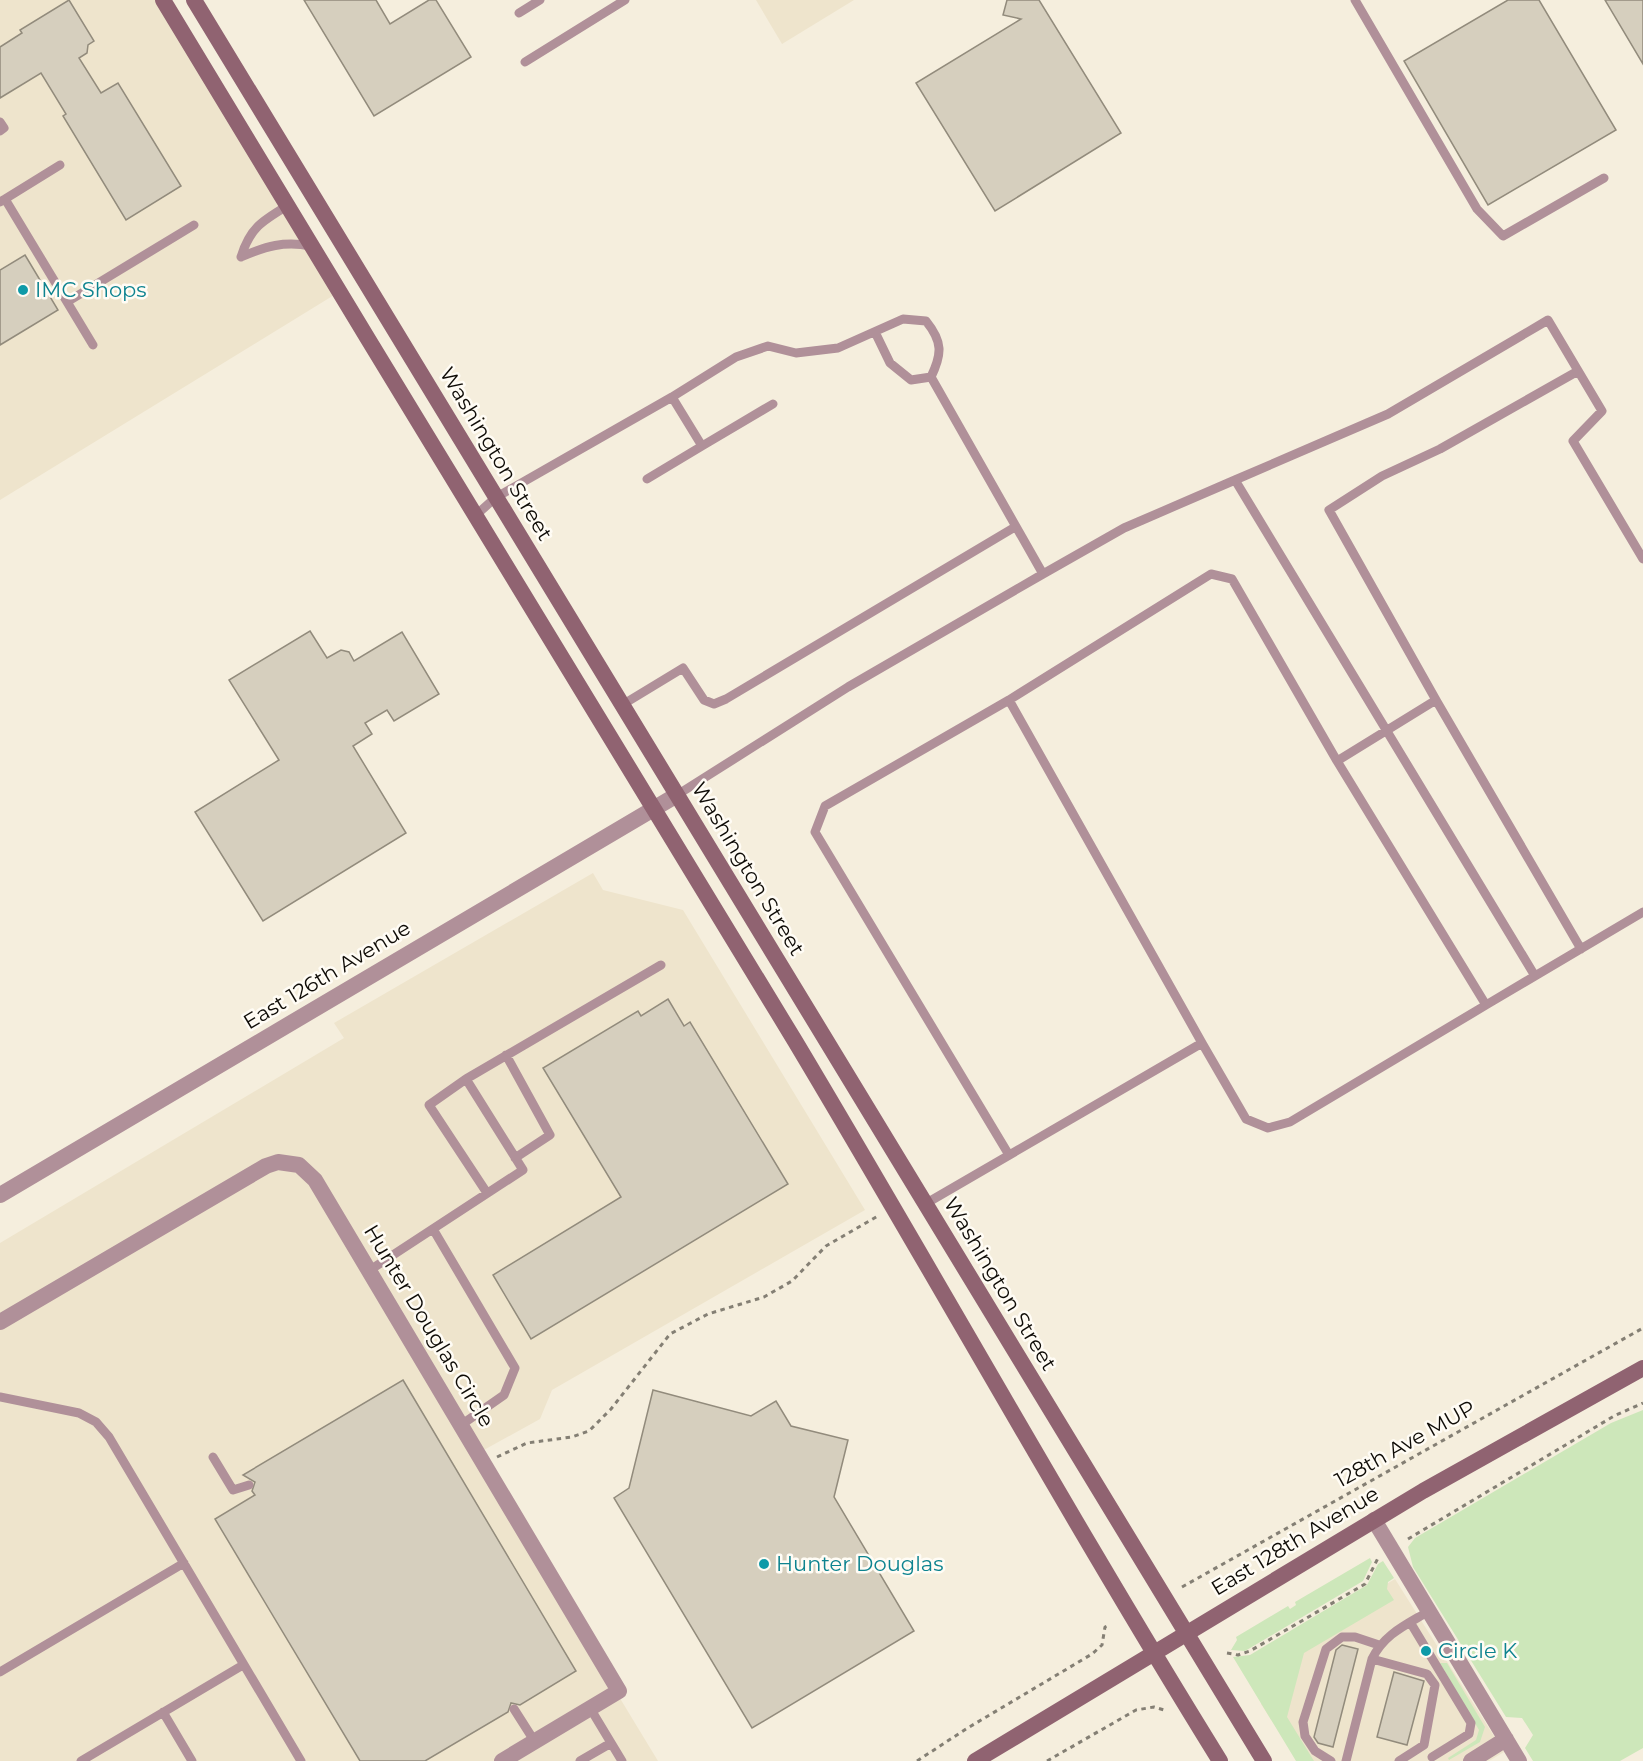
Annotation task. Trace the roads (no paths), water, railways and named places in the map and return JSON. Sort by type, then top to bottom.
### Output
[{"type":"main road","points":[[163,0],[922,1255],[1003,1400],[1220,1761]]},
{"type":"main road","name":"Washington Street","points":[[194,0],[1264,1761]]},
{"type":"main road","points":[[287,206],[310,191]]},
{"type":"main road","name":"East 128th Avenue","points":[[975,1761],[1374,1520],[1643,1368]]},
{"type":"street","name":"East 126th Avenue","points":[[0,1195],[677,795]]},
{"type":"street","name":"Hunter Douglas Circle","points":[[0,1322],[256,1172],[278,1162],[298,1165],[308,1171],[370,1270],[619,1691],[502,1761]]},
{"type":"street","points":[[1374,1520],[1520,1761]]},
{"type":"street","points":[[1471,1761],[1506,1739]]},
{"type":"lane","points":[[519,13],[540,0]]},
{"type":"lane","points":[[525,62],[625,0]]},
{"type":"lane","points":[[1355,0],[1477,209],[1503,236],[1604,178]]},
{"type":"lane","points":[[0,122],[4,128],[0,131]]},
{"type":"lane","points":[[60,165],[2,201],[93,345]]},
{"type":"lane","points":[[287,206],[252,231],[247,238],[241,257],[276,244],[294,243],[312,246]]},
{"type":"lane","points":[[67,302],[194,225]]},
{"type":"lane","points":[[475,516],[495,498],[672,397],[736,357],[768,346],[796,354],[838,348],[903,319],[926,321],[936,333],[941,358],[931,377]]},
{"type":"lane","points":[[677,795],[848,687],[1124,528],[1388,414],[1548,320],[1602,411],[1573,441],[1643,559]]},
{"type":"lane","points":[[875,332],[890,363],[911,380],[931,377]]},
{"type":"lane","points":[[1578,371],[1440,449],[1382,476],[1329,510],[1581,949]]},
{"type":"lane","points":[[931,377],[1043,574]]},
{"type":"lane","points":[[672,397],[702,446]]},
{"type":"lane","points":[[647,479],[772,404]]},
{"type":"lane","points":[[1235,480],[1535,976]]},
{"type":"lane","points":[[622,705],[683,668],[704,700],[714,704],[726,699],[1015,527]]},
{"type":"lane","points":[[1009,1155],[815,832],[825,806],[1009,700],[1211,574],[1232,579],[1337,761],[1486,1005]]},
{"type":"lane","points":[[1009,700],[1246,1119],[1268,1128],[1290,1122],[1643,912]]},
{"type":"lane","points":[[1337,761],[1436,700]]},
{"type":"lane","points":[[487,1193],[429,1105],[466,1079],[661,965]]},
{"type":"lane","points":[[926,1204],[1202,1043]]},
{"type":"lane","points":[[506,1055],[550,1135],[515,1158]]},
{"type":"lane","points":[[370,1270],[523,1170],[466,1079]]},
{"type":"lane","points":[[433,1229],[515,1368],[504,1395],[461,1425]]},
{"type":"lane","points":[[0,1397],[79,1413],[96,1422],[109,1437],[301,1761]]},
{"type":"lane","points":[[213,1457],[233,1490],[249,1485]]},
{"type":"lane","points":[[0,1672],[184,1563]]},
{"type":"lane","points":[[1346,1761],[1372,1659],[1378,1645],[1429,1611]]},
{"type":"lane","points":[[1372,1659],[1427,1674],[1435,1685],[1424,1745],[1433,1759],[1469,1734],[1471,1723],[1410,1622]]},
{"type":"lane","points":[[1331,1761],[1315,1750],[1305,1736],[1303,1722],[1326,1649],[1342,1637],[1355,1637],[1378,1645]]},
{"type":"lane","points":[[81,1761],[243,1665]]},
{"type":"lane","points":[[590,1708],[622,1761]]},
{"type":"lane","points":[[514,1709],[535,1742]]},
{"type":"lane","points":[[163,1712],[192,1761]]},
{"type":"lane","points":[[580,1761],[611,1743]]},
{"type":"lane","points":[[1399,1761],[1424,1745]]},
{"type":"place","name":"IMC Shops","points":[[23,290]]},
{"type":"place","name":"Hunter Douglas","points":[[764,1564]]},
{"type":"place","name":"Circle K","points":[[1426,1651]]}]
